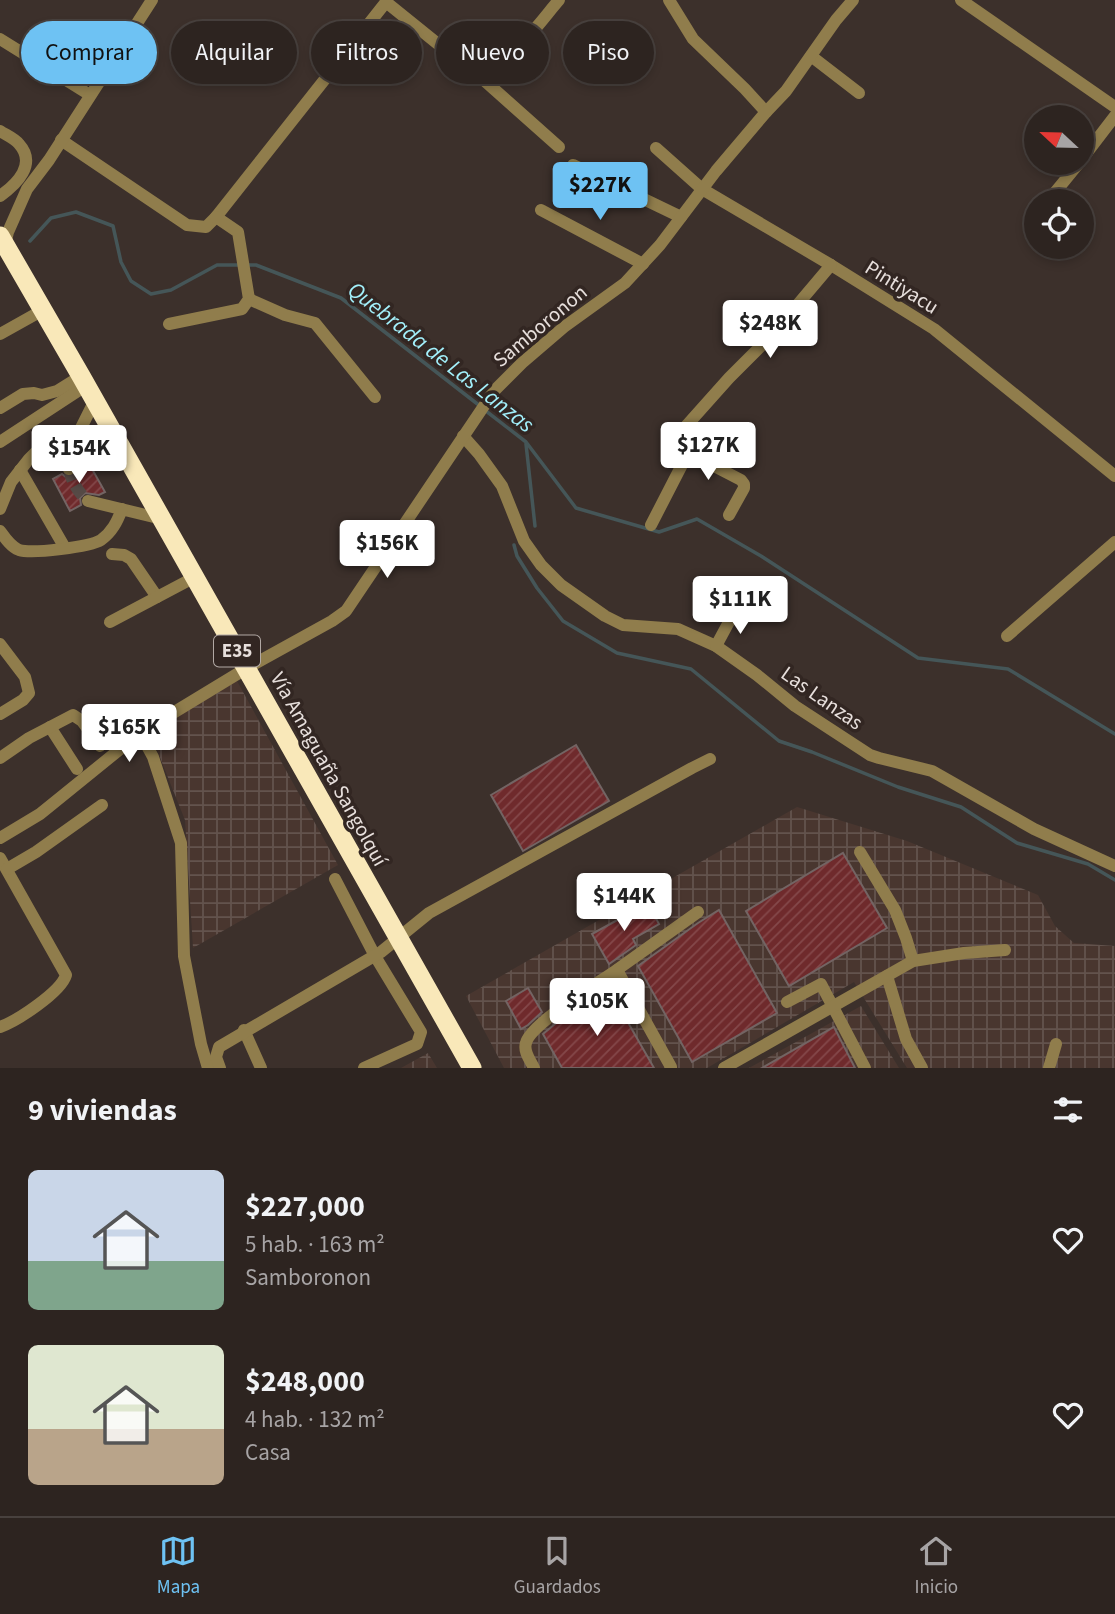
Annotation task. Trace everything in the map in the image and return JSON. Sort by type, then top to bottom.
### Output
[{"type":"highway","name":"Vía Amaguaña Sangolquí","points":[[3,241],[472,1068]]},
{"type":"street","points":[[3,241],[27,189],[152,0]]},
{"type":"street","points":[[541,21],[559,0]]},
{"type":"street","points":[[669,0],[693,38],[765,112]]},
{"type":"street","name":"Samboronon","points":[[0,838],[40,814],[140,733],[346,611],[494,391],[553,336],[625,283],[643,264],[765,112],[786,91],[853,0]]},
{"type":"street","points":[[61,140],[187,225],[206,227],[385,1],[436,42]]},
{"type":"street","points":[[968,2],[1115,107]]},
{"type":"street","points":[[0,39],[90,95]]},
{"type":"street","points":[[811,56],[859,93]]},
{"type":"street","points":[[488,84],[559,147]]},
{"type":"street","points":[[1094,143],[1115,116]]},
{"type":"street","points":[[0,131],[18,142],[25,152],[27,164],[24,173],[0,196]]},
{"type":"street","name":"Pintiyacu","points":[[656,148],[702,189],[934,329],[1115,476]]},
{"type":"street","points":[[573,165],[681,217]]},
{"type":"street","points":[[1058,189],[1069,175]]},
{"type":"street","points":[[0,204],[16,198],[27,189]]},
{"type":"street","points":[[541,210],[643,264]]},
{"type":"street","points":[[169,324],[242,309],[248,293],[238,232],[216,217]]},
{"type":"street","points":[[651,525],[686,457],[678,439],[679,433],[771,336],[831,265]]},
{"type":"street","points":[[248,293],[285,315],[315,323],[374,397]]},
{"type":"street","points":[[0,334],[43,310]]},
{"type":"street","points":[[0,408],[23,394],[42,395],[88,387]]},
{"type":"street","points":[[69,469],[72,446],[77,436],[88,387]]},
{"type":"street","points":[[0,442],[88,387]]},
{"type":"street","name":"Las Lanzas","points":[[466,432],[502,486],[524,541],[541,565],[561,585],[605,617],[623,625],[678,629],[716,646],[795,706],[870,754],[932,771],[1034,829],[1115,866]]},
{"type":"street","points":[[0,509],[11,482],[45,443],[77,436]]},
{"type":"street","points":[[683,450],[744,484],[729,515]]},
{"type":"street","points":[[20,470],[65,548]]},
{"type":"street","points":[[88,501],[162,519]]},
{"type":"street","points":[[0,531],[8,542],[19,550],[65,548],[98,542],[111,532],[122,509]]},
{"type":"street","points":[[1007,636],[1115,542]]},
{"type":"street","points":[[112,554],[131,559],[157,597]]},
{"type":"street","points":[[110,622],[195,577]]},
{"type":"street","points":[[716,646],[737,607],[741,604],[752,604]]},
{"type":"street","points":[[0,644],[25,677],[29,693],[23,700],[0,714]]},
{"type":"street","points":[[0,758],[29,738],[70,716],[76,716],[100,746]]},
{"type":"street","points":[[50,727],[76,769]]},
{"type":"street","points":[[140,733],[153,757],[181,843],[184,956],[208,1068]]},
{"type":"street","points":[[220,1068],[216,1056],[219,1046],[375,956],[429,913],[710,759]]},
{"type":"street","points":[[0,1027],[37,1006],[65,980],[66,975],[2,861],[36,852],[102,805]]},
{"type":"street","points":[[860,852],[895,910],[913,961]]},
{"type":"street","points":[[335,878],[375,956],[421,1032],[417,1044],[364,1068]]},
{"type":"street","points":[[534,1068],[525,1050],[526,1041],[560,1008],[698,912]]},
{"type":"street","points":[[724,1068],[913,961],[1005,950]]},
{"type":"street","points":[[617,970],[671,1067]]},
{"type":"street","points":[[887,976],[906,1039],[922,1068]]},
{"type":"street","points":[[787,1002],[821,984],[865,1068]]},
{"type":"street","points":[[244,1030],[261,1068]]},
{"type":"street","points":[[1049,1068],[1056,1044]]},
{"type":"shaded area","points":[[237,681],[338,865],[193,948],[185,820],[157,750],[158,735],[163,725]]},
{"type":"shaded area","points":[[797,807],[907,841],[1038,895],[1055,926],[1074,943],[1115,946],[1115,1068],[907,1068],[854,982],[707,1068],[504,1068],[466,996]]},
{"type":"shaded area","points":[[861,1006],[899,1068],[749,1068]]},
{"type":"shaded area","points":[[428,1053],[437,1068],[401,1068]]},
{"type":"building","points":[[87,460],[105,492],[99,495],[85,493],[80,498],[81,505],[70,511],[53,479],[62,474],[67,478],[73,477],[78,465]]},
{"type":"building","points":[[576,745],[609,801],[523,851],[491,795]]},
{"type":"building","points":[[843,853],[887,928],[789,986],[746,911]]},
{"type":"building","points":[[649,905],[659,924],[633,939],[636,945],[609,964],[592,934]]},
{"type":"building","points":[[719,910],[777,1013],[692,1062],[638,966]]},
{"type":"building","points":[[528,988],[542,1012],[521,1029],[506,1001]]},
{"type":"building","points":[[610,991],[654,1068],[562,1068],[543,1034],[561,1019]]},
{"type":"building","points":[[834,1027],[855,1068],[762,1068]]},
{"type":"waterway","name":"Quebrada de Las Lanzas","points":[[30,241],[51,218],[76,212],[113,226],[121,262],[131,281],[151,294],[171,290],[217,265],[240,265]]},
{"type":"waterway","name":"Quebrada de Las Lanzas","points":[[247,265],[256,265],[341,298],[480,406]]},
{"type":"waterway","name":"Quebrada de Las Lanzas","points":[[486,411],[526,442],[576,508],[659,532],[697,519],[761,556],[918,658],[1008,669],[1115,734]]},
{"type":"waterway","points":[[526,444],[535,526]]},
{"type":"waterway","points":[[514,545],[517,556],[537,588],[563,621],[617,653],[691,669],[779,741],[898,787],[961,807],[1017,843],[1088,864],[1115,880]]},
{"type":"tunnel","points":[[69,469],[76,487],[88,501]]}]
